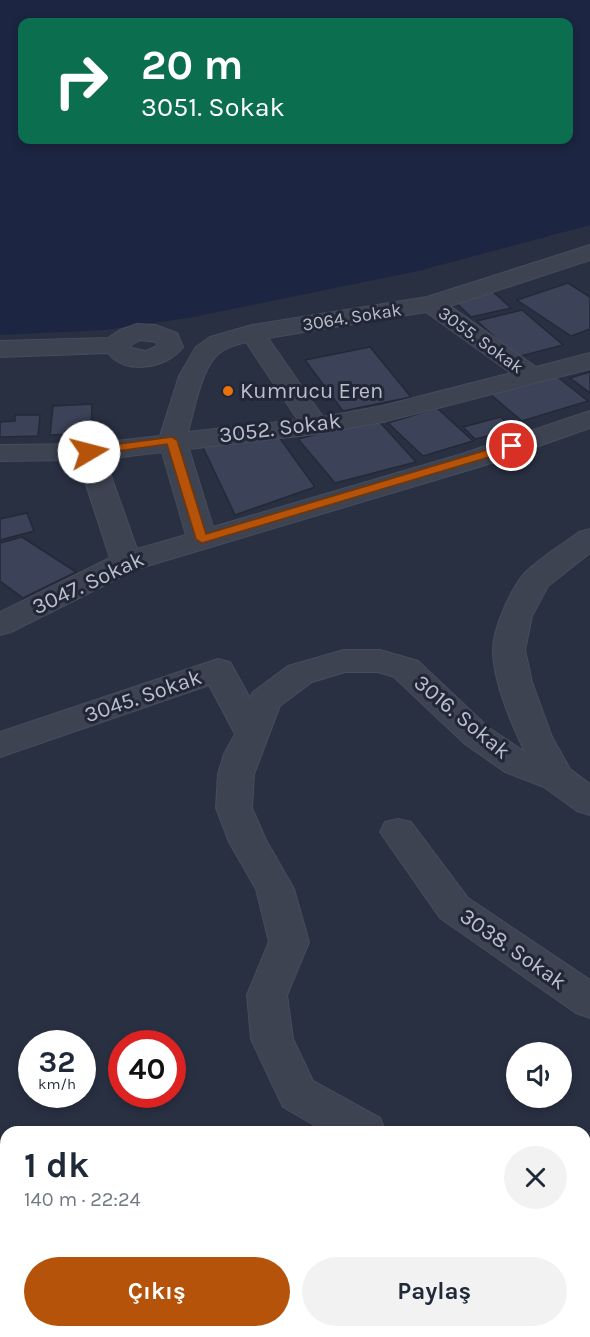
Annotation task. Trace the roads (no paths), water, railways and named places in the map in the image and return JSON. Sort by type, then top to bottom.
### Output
[{"type":"street","name":"3064. Sokak","points":[[172,440],[192,376],[205,352],[219,342],[252,333],[431,304],[590,252]]},
{"type":"street","name":"3055. Sokak","points":[[431,304],[532,376]]},
{"type":"street","points":[[252,333],[316,426]]},
{"type":"street","points":[[0,350],[118,345]]},
{"type":"street","name":"3052. Sokak","points":[[0,453],[89,452],[172,440],[316,426],[383,414],[590,361]]},
{"type":"street","name":"3047. Sokak","points":[[0,625],[126,562],[472,460],[590,419]]},
{"type":"street","points":[[172,440],[202,539]]},
{"type":"street","points":[[89,452],[126,562]]},
{"type":"street","points":[[590,538],[536,580],[516,616],[508,650],[515,682],[535,737],[556,778],[590,802]]},
{"type":"street","name":"3016. Sokak","points":[[354,1126],[298,1094],[272,1039],[267,995],[289,942],[275,889],[248,842],[234,808],[236,774],[265,700],[300,674],[344,661],[380,661],[406,669],[477,736],[517,763],[556,778]]},
{"type":"street","name":"3045. Sokak","points":[[0,745],[218,670],[252,734]]},
{"type":"street","name":"3038. Sokak","points":[[398,832],[454,908],[590,1001]]},
{"type":"water","points":[[0,0],[590,0],[590,225],[418,271],[188,318],[105,330],[0,335]]},
{"type":"place","name":"Kumrucu Eren","points":[[228,391]]}]
